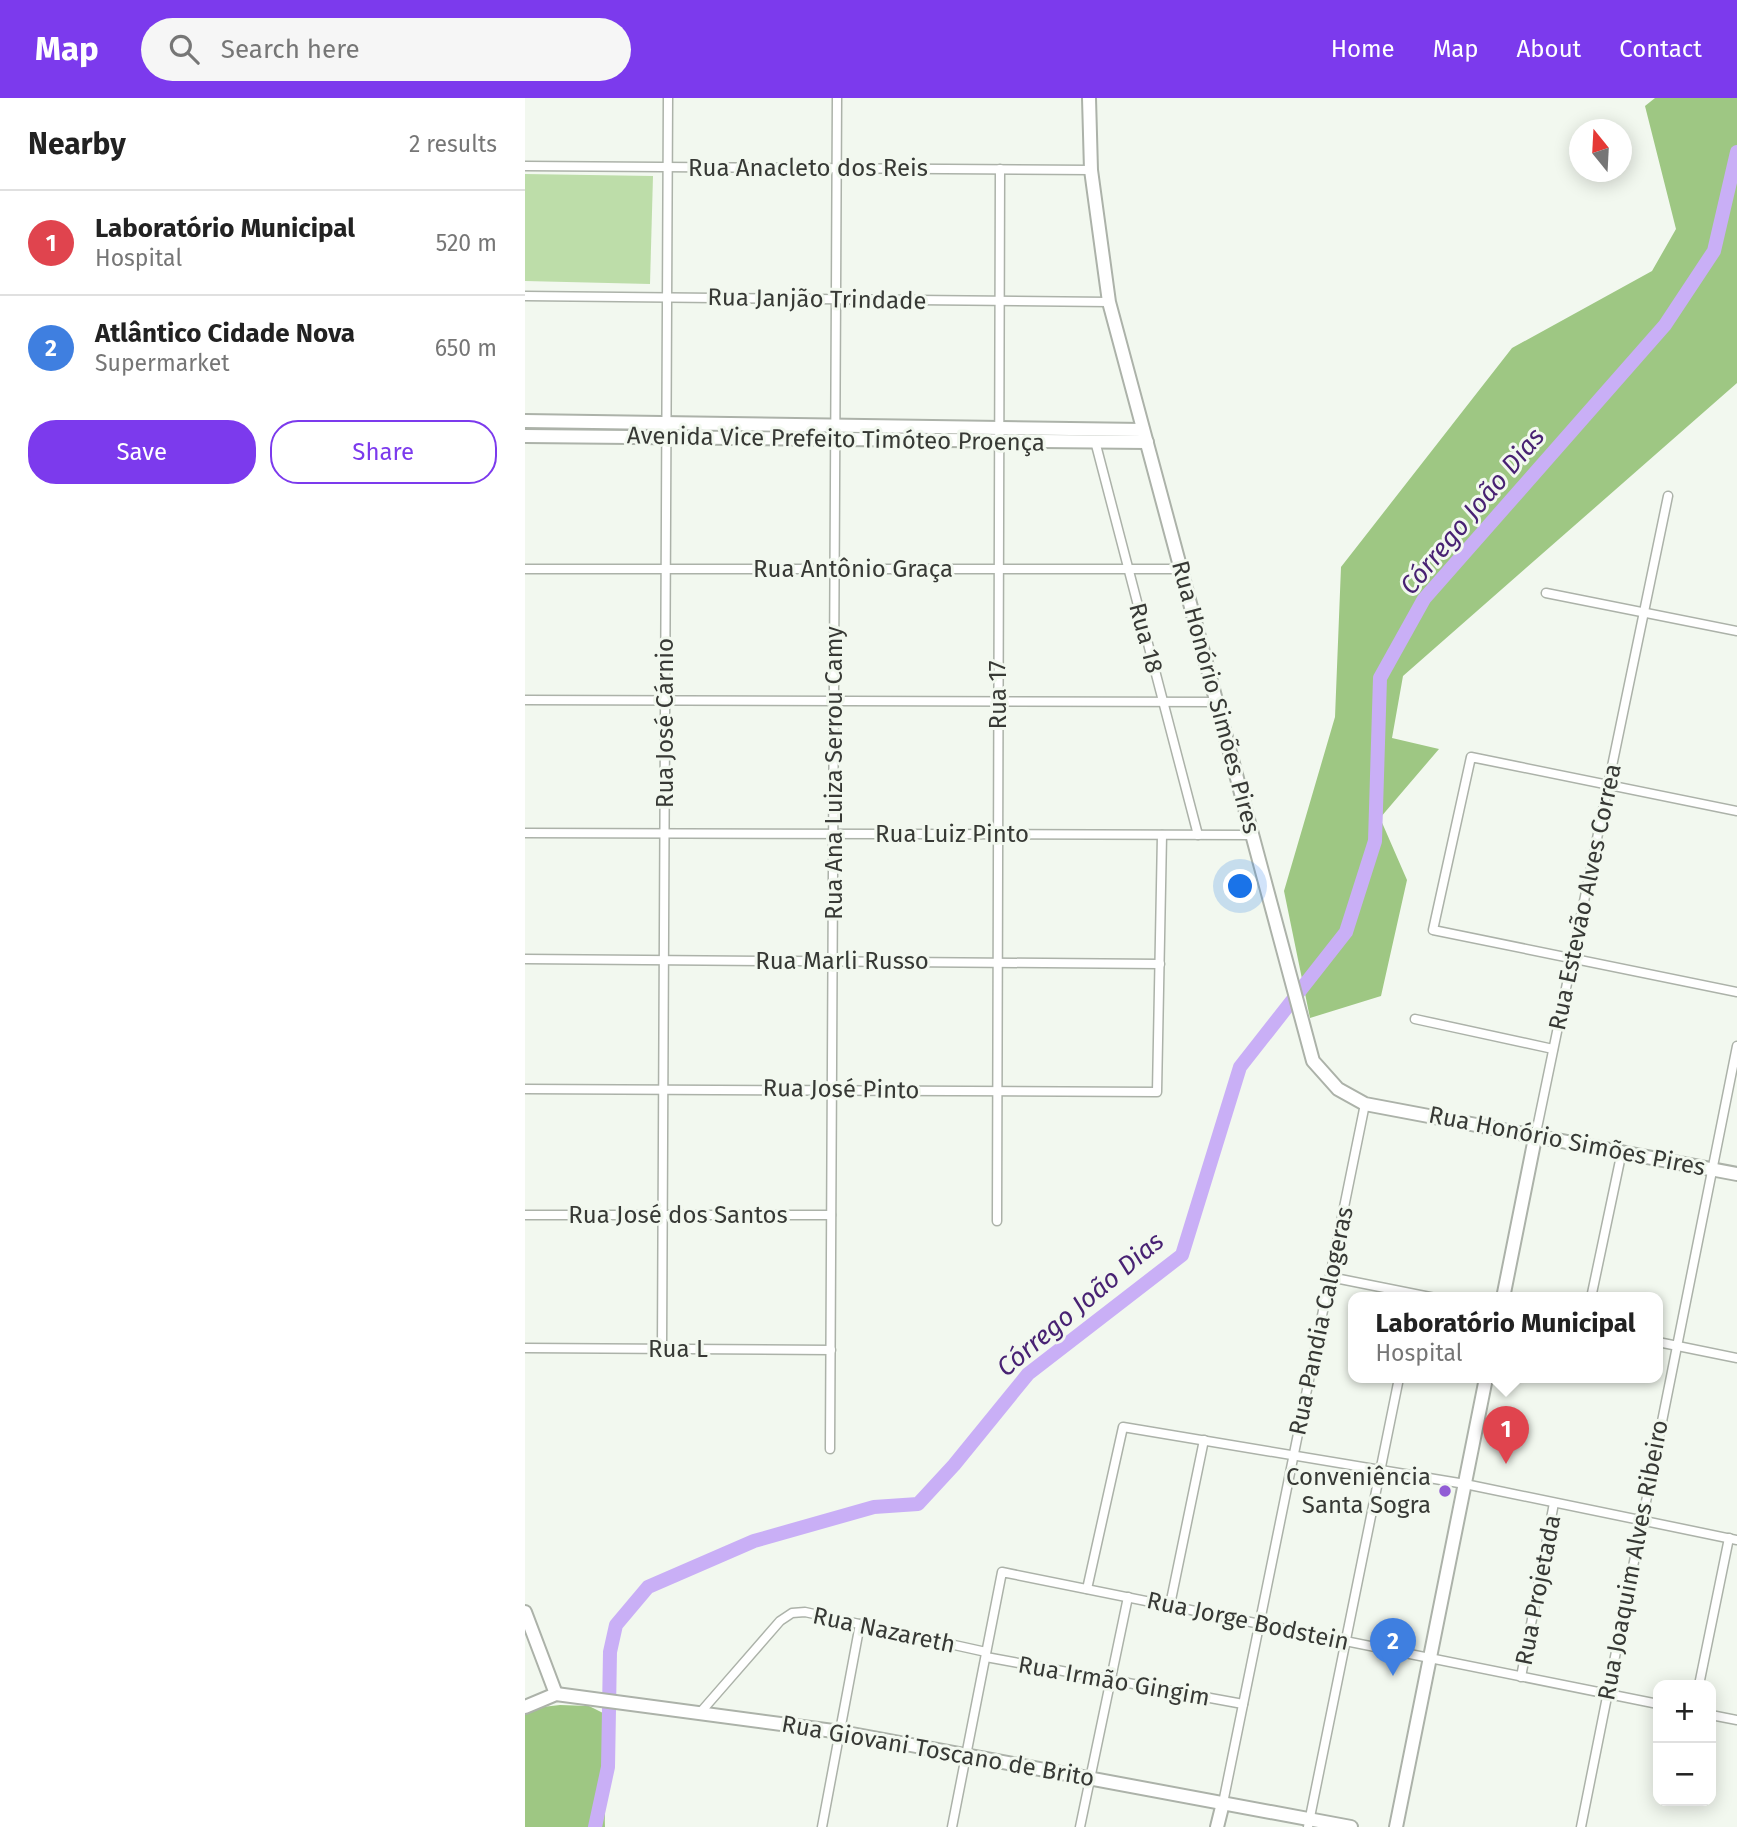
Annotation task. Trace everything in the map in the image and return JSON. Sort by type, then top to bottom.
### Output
[{"type":"main road","name":"Rua Honório Simões Pires","points":[[1089,98],[1091,170],[1109,302],[1313,1061],[1338,1089],[1365,1104],[1536,1133],[1737,1174]]},
{"type":"main road","name":"Avenida Vice Prefeito Timóteo Proença","points":[[525,421],[666,423],[835,432],[1145,436]]},
{"type":"main road","name":"Avenida Vice Prefeito Timóteo Proença","points":[[525,436],[666,437],[835,432]]},
{"type":"main road","name":"Avenida Vice Prefeito Timóteo Proença","points":[[998,434],[1095,442],[1145,436]]},
{"type":"main road","name":"Rua Estevão Alves Correa","points":[[1504,1292],[1536,1133]]},
{"type":"main road","points":[[1396,1827],[1485,1383]]},
{"type":"main road","points":[[525,1612],[529,1637],[557,1694]]},
{"type":"main road","name":"Rua Giovani Toscano de Brito","points":[[525,1707],[557,1694],[841,1732],[1091,1777],[1309,1823],[1352,1827]]},
{"type":"main road","name":"Rua Pandia Calogeras","points":[[1217,1827],[1223,1803]]},
{"type":"street","name":"Rua José Cárnio","points":[[662,1349],[668,98]]},
{"type":"street","name":"Rua Ana Luiza Serrou Camy","points":[[830,1449],[837,98]]},
{"type":"street","name":"Rua Anacleto dos Reis","points":[[525,166],[1091,170]]},
{"type":"street","name":"Rua 17","points":[[997,1221],[1000,169]]},
{"type":"street","name":"Rua Janjão Trindade","points":[[525,296],[1109,302]]},
{"type":"street","name":"Rua 18","points":[[1095,442],[1198,835]]},
{"type":"street","name":"Rua Estevão Alves Correa","points":[[1536,1133],[1668,496]]},
{"type":"street","name":"Rua Antônio Graça","points":[[525,569],[1182,569]]},
{"type":"street","points":[[1546,593],[1737,631]]},
{"type":"street","points":[[525,699],[665,702],[1218,702]]},
{"type":"street","points":[[1737,811],[1471,757],[1433,930],[1737,992]]},
{"type":"street","name":"Rua Luiz Pinto","points":[[525,833],[1253,835]]},
{"type":"street","points":[[1160,964],[1162,835]]},
{"type":"street","name":"Rua Marli Russo","points":[[525,959],[1160,964]]},
{"type":"street","name":"Rua José Pinto","points":[[525,1088],[1157,1092],[1160,964]]},
{"type":"street","points":[[1415,1019],[1553,1049]]},
{"type":"street","name":"Rua Joaquim Alves Ribeiro","points":[[1581,1827],[1675,1345],[1737,1046]]},
{"type":"street","name":"Rua Pandia Calogeras","points":[[1223,1803],[1365,1104]]},
{"type":"street","points":[[1592,1292],[1622,1151]]},
{"type":"street","name":"Rua José dos Santos","points":[[525,1215],[831,1215]]},
{"type":"street","points":[[1330,1277],[1398,1292]]},
{"type":"street","points":[[1663,1343],[1737,1358]]},
{"type":"street","name":"Rua L","points":[[525,1348],[831,1350]]},
{"type":"street","points":[[1309,1823],[1398,1383]]},
{"type":"street","points":[[1087,1589],[1123,1427],[1465,1484],[1733,1539],[1700,1680]]},
{"type":"street","points":[[1170,1605],[1204,1440]]},
{"type":"street","name":"Rua Projetada","points":[[1521,1677],[1554,1503]]},
{"type":"street","name":"Rua Jorge Bodstein","points":[[986,1655],[1002,1572],[1653,1703]]},
{"type":"street","points":[[1080,1827],[1128,1597]]},
{"type":"street","name":"Rua Nazareth","points":[[699,1714],[780,1621],[792,1613],[805,1612],[986,1655]]},
{"type":"street","points":[[822,1827],[860,1624]]},
{"type":"street","points":[[952,1827],[986,1655]]},
{"type":"street","name":"Rua Irmão Gingim","points":[[986,1655],[1243,1704]]},
{"type":"street","points":[[1716,1716],[1737,1720]]},
{"type":"green space","points":[[1655,98],[1737,98],[1737,383],[1403,676],[1392,738],[1439,749],[1380,818],[1407,880],[1381,996],[1310,1018],[1284,891],[1335,717],[1341,567],[1512,348],[1652,271],[1676,229],[1645,106]]},
{"type":"green space","points":[[525,174],[653,176],[650,284],[525,281]]},
{"type":"green space","points":[[560,1705],[589,1706],[609,1716],[611,1758],[605,1827],[525,1827],[525,1709]]},
{"type":"waterway","name":"Córrego João Dias","points":[[595,1827],[608,1767],[610,1652],[616,1625],[648,1587],[754,1541],[874,1507],[918,1504],[954,1465],[1028,1374],[1182,1255],[1240,1067],[1346,932],[1375,841],[1380,678],[1424,599],[1665,325],[1714,251],[1737,152]]},
{"type":"place","name":"Laboratório Municipal","points":[[1506,1464]]},
{"type":"place","name":"Conveniência Santa Sogra","points":[[1445,1491]]},
{"type":"place","name":"Atlântico Cidade Nova","points":[[1393,1676]]}]
